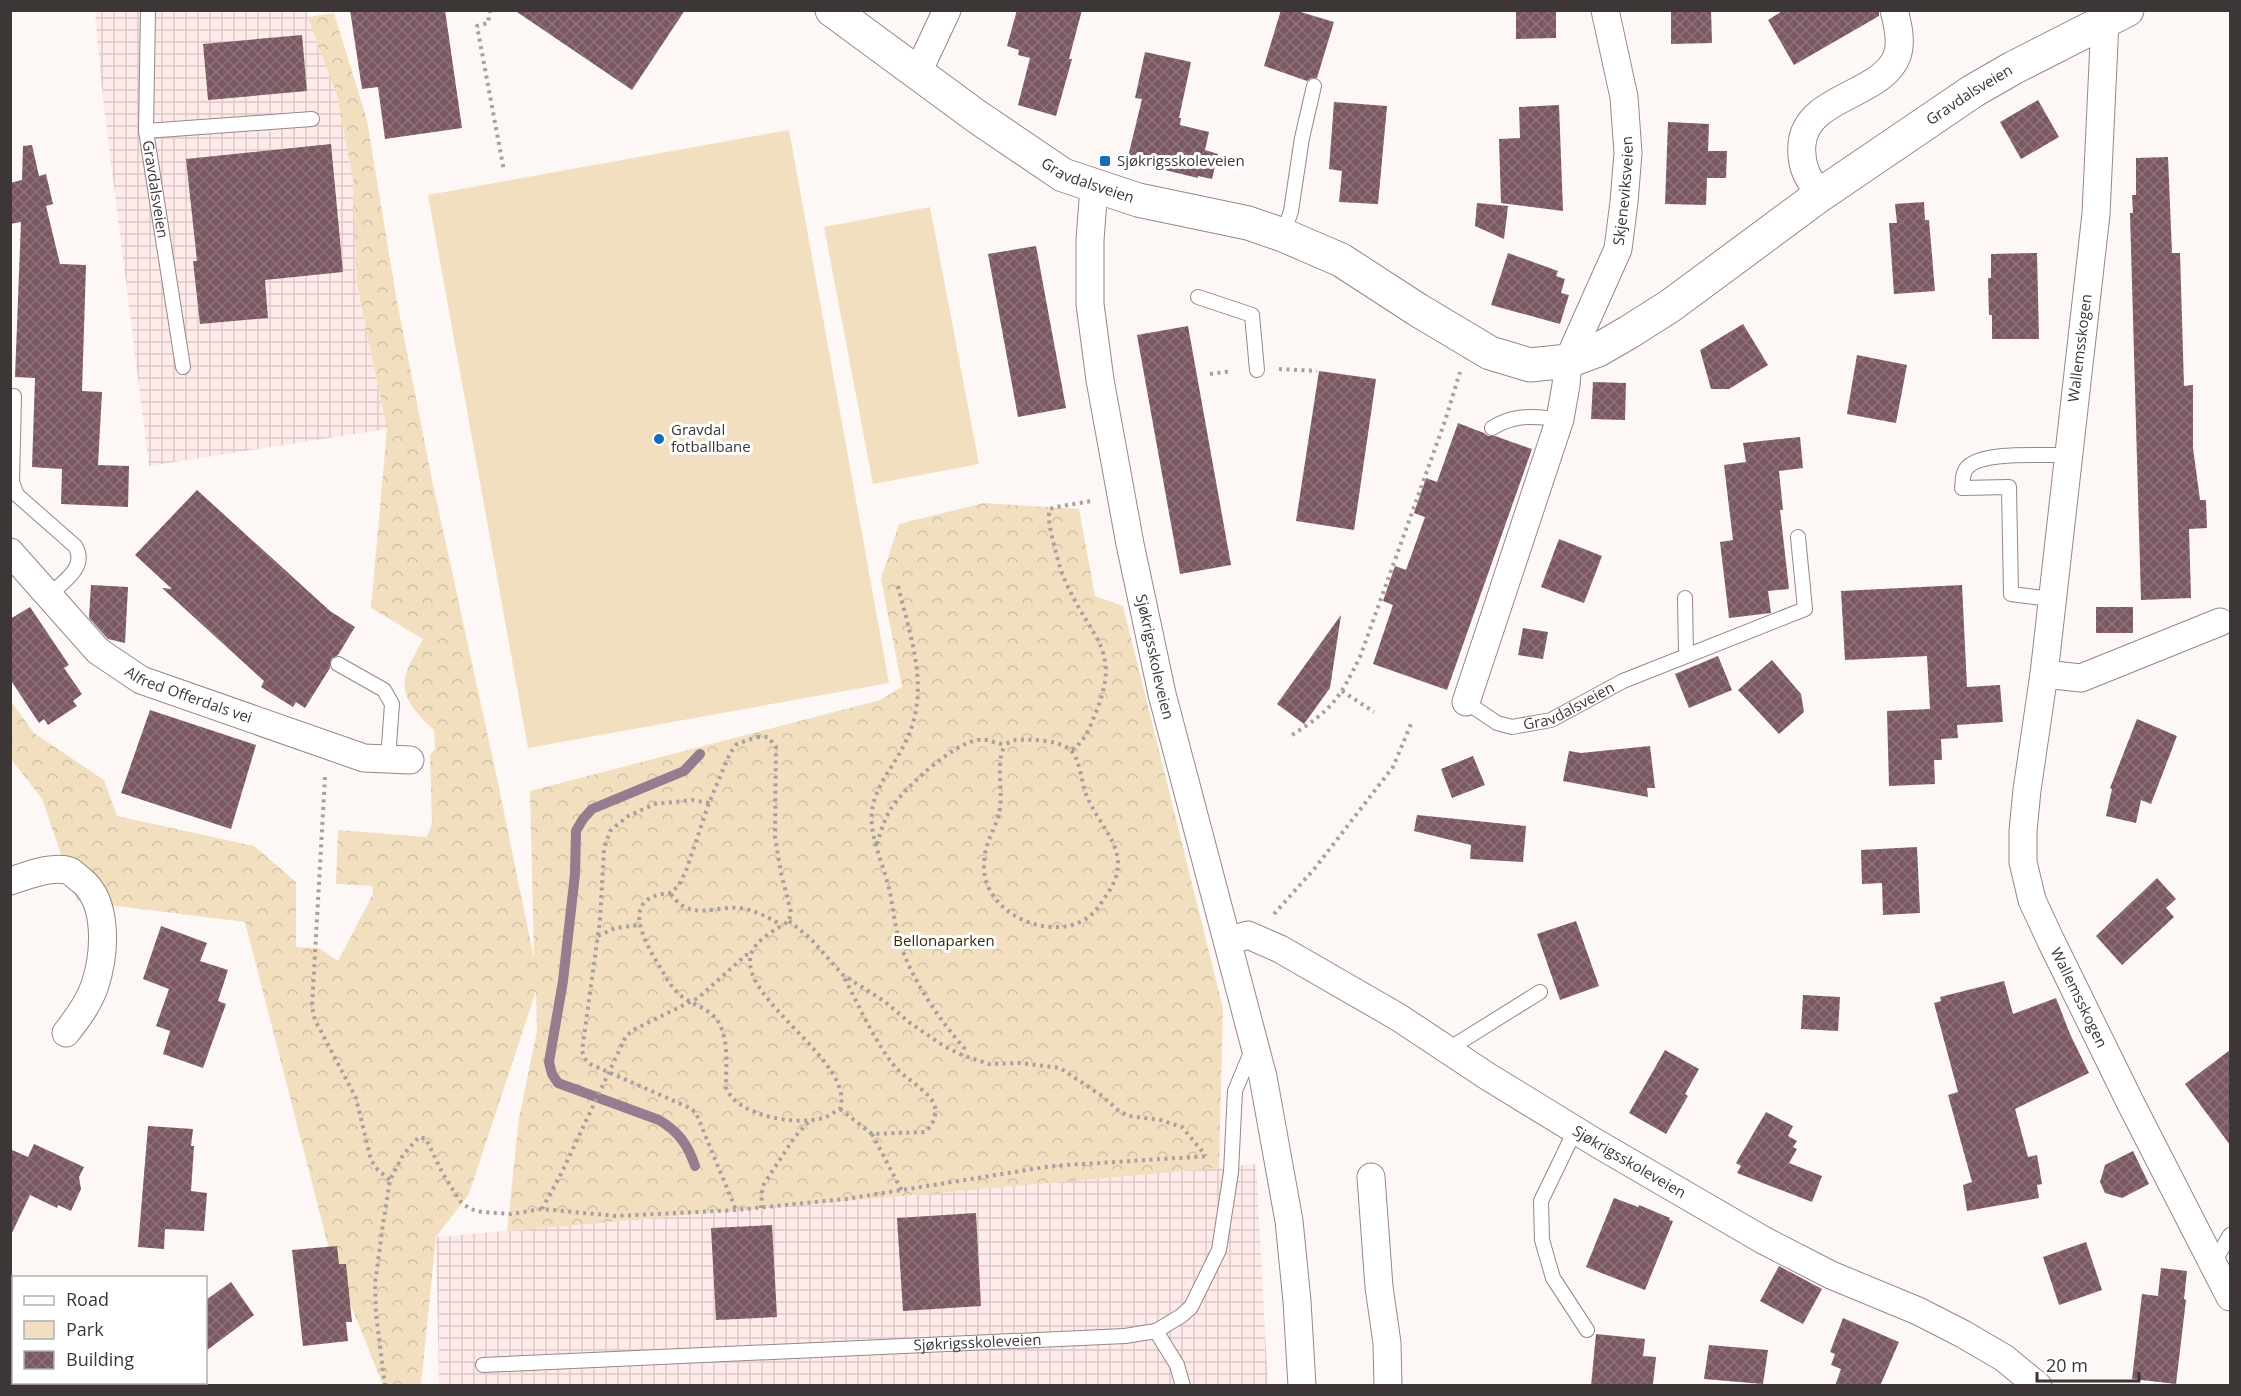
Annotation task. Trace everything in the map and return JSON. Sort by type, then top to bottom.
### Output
[{"type":"main road","name":"Gravdalsveien","points":[[832,10],[1023,149],[1063,175],[1138,200],[1248,223],[1283,235],[1341,260],[1490,353],[1530,364],[1568,361],[1598,350],[1670,306],[1820,195],[1972,91],[2116,16]]},
{"type":"street","points":[[918,72],[947,10]]},
{"type":"street","name":"Skjeneviksveien","points":[[1568,361],[1617,249],[1624,202],[1628,153],[1624,97],[1605,10]]},
{"type":"street","points":[[1820,195],[1804,172],[1801,151],[1804,131],[1815,115],[1867,85],[1892,65],[1897,56],[1899,42],[1899,28],[1894,10]]},
{"type":"street","name":"Wallemsskogen","points":[[2116,16],[2044,674],[2023,831],[2023,862],[2032,900],[2125,1092],[2230,1298]]},
{"type":"street","name":"Sjøkrigsskoleveien","points":[[1094,187],[1089,240],[1089,304],[1100,380],[1121,497],[1162,694],[1238,938],[1255,1045],[1275,1139],[1289,1221],[1302,1386]]},
{"type":"street","name":"Gravdalsveien","points":[[1466,702],[1560,419],[1568,361]]},
{"type":"street","name":"Alfred Offerdals vei","points":[[10,552],[98,651],[141,680],[364,758],[399,759]]},
{"type":"street","points":[[2044,674],[2081,678],[2220,622]]},
{"type":"street","points":[[10,881],[50,870],[70,871],[89,887],[100,913],[102,948],[95,984],[82,1012],[66,1033]]},
{"type":"street","name":"Sjøkrigsskoleveien","points":[[1238,938],[1280,949],[1417,1029],[1598,1144],[1763,1240],[1831,1275],[1918,1311],[1963,1334],[2004,1358],[2038,1386]]},
{"type":"street","points":[[1371,1177],[1379,1287],[1387,1343],[1388,1386]]},
{"type":"lane","name":"Gravdalsveien","points":[[148,10],[146,131],[183,367]]},
{"type":"lane","points":[[1283,235],[1291,211],[1302,138],[1314,86]]},
{"type":"lane","points":[[146,131],[312,119]]},
{"type":"lane","points":[[1198,297],[1252,315],[1257,370]]},
{"type":"lane","points":[[14,396],[12,482],[14,489],[17,495],[78,551],[77,565],[72,574],[49,595]]},
{"type":"lane","points":[[1492,428],[1518,417],[1560,419]]},
{"type":"lane","points":[[2051,599],[2011,594],[2009,487],[1962,488],[1963,478],[1967,469],[1975,462],[1990,457],[2068,455]]},
{"type":"lane","name":"Gravdalsveien","points":[[1466,702],[1497,723],[1512,727],[1533,725],[1551,720],[1623,681],[1805,609],[1798,537]]},
{"type":"lane","points":[[1685,598],[1686,655]]},
{"type":"lane","points":[[338,664],[384,690],[389,696],[399,759]]},
{"type":"lane","points":[[1447,1050],[1540,992]]},
{"type":"lane","name":"Sjøkrigsskoleveien","points":[[483,1365],[1125,1336],[1156,1331],[1191,1307],[1219,1250],[1232,1155],[1234,1091],[1255,1045]]},
{"type":"lane","points":[[1567,1124],[1578,1131],[1569,1143],[1540,1201],[1542,1240],[1552,1278],[1587,1330]]},
{"type":"lane","points":[[2213,1264],[2230,1236]]},
{"type":"lane","points":[[1156,1331],[1177,1365],[1183,1386]]},
{"type":"path","points":[[490,10],[488,23],[477,26],[504,171]]},
{"type":"path","points":[[1293,735],[1318,719],[1331,707],[1342,692],[1360,657],[1445,421],[1462,366],[1466,339]]},
{"type":"path","points":[[1210,374],[1227,371]]},
{"type":"path","points":[[1072,750],[1080,745],[1088,732],[1100,703],[1107,665],[1097,636],[1067,587],[1053,539],[1049,514],[1050,509],[1056,507],[1121,497]]},
{"type":"path","points":[[898,586],[915,658],[919,694],[918,708],[908,736],[879,785],[874,798],[872,825],[888,883],[899,940],[917,980],[938,1017],[964,1048],[962,1055]]},
{"type":"path","points":[[1342,692],[1374,712]]},
{"type":"path","points":[[1238,938],[1263,926],[1341,836],[1393,767],[1412,724]]},
{"type":"path","points":[[757,737],[768,737],[776,747],[775,837],[791,912],[789,921],[763,940],[751,954],[751,964],[764,994],[815,1050],[840,1086],[842,1095],[840,1109],[823,1118],[788,1120],[765,1116],[736,1102],[728,1094],[726,1087],[725,1043],[720,1025],[706,1009],[690,1002],[677,992],[649,952],[640,925],[638,912],[642,905],[658,894],[671,893],[679,885],[730,753],[737,744],[757,737]]},
{"type":"path","points":[[877,844],[890,810],[903,794],[934,765],[961,747],[977,740],[993,740],[1005,745],[1017,740],[1058,744],[1076,754],[1085,792],[1092,808],[1106,826],[1116,848],[1117,875],[1097,909],[1085,920],[1073,925],[1042,926],[1013,915],[992,895],[984,872],[987,842],[1000,808],[1001,756],[1005,745]]},
{"type":"path","points":[[327,746],[312,1006],[315,1020],[356,1098],[371,1160],[378,1170],[390,1180]]},
{"type":"path","points":[[709,803],[692,800],[655,804],[628,816],[610,831],[603,849],[597,936],[582,1051],[590,1064],[690,1108],[696,1113],[736,1210]]},
{"type":"path","points":[[671,893],[677,903],[694,911],[746,909],[782,925]]},
{"type":"path","points":[[789,921],[810,938],[843,975],[875,1036],[895,1066],[927,1095],[935,1108],[934,1119],[925,1132],[872,1134]]},
{"type":"path","points":[[597,936],[615,928],[640,925]]},
{"type":"path","points":[[542,1209],[626,1036],[635,1029],[698,998],[746,954],[751,954]]},
{"type":"path","points":[[843,975],[884,1001],[936,1040],[962,1055],[989,1064],[1021,1063],[1060,1068],[1129,1116],[1160,1120],[1182,1127],[1206,1156]]},
{"type":"path","points":[[840,1109],[872,1134],[902,1191]]},
{"type":"path","points":[[761,1208],[762,1191],[765,1184],[794,1138],[810,1120]]},
{"type":"path","points":[[385,1386],[376,1314],[375,1284],[390,1180],[403,1155],[419,1137],[426,1139],[443,1174],[460,1201],[470,1209],[511,1214],[542,1209],[616,1216],[761,1208],[902,1191],[1052,1166],[1232,1155]]},
{"type":"shaded area","points":[[95,11],[307,11],[337,96],[353,179],[357,285],[387,429],[149,466],[102,90]]},
{"type":"shaded area","points":[[1256,1164],[1268,1385],[439,1385],[436,1237]]},
{"type":"green space","name":"Bellonaparken","points":[[334,13],[367,120],[396,296],[432,480],[534,959],[530,791],[880,700],[902,687],[881,579],[899,524],[984,503],[1079,509],[1095,596],[1123,606],[1223,1008],[1219,1168],[507,1231],[519,1118],[537,1031],[536,991],[469,1194],[436,1237],[421,1385],[383,1385],[330,1253],[245,922],[77,901],[42,799],[11,759],[10,700],[34,733],[104,780],[117,816],[254,846],[296,882],[296,947],[319,948],[338,961],[373,894],[372,886],[336,884],[338,830],[427,837],[432,823],[430,755],[435,749],[434,730],[413,707],[405,686],[408,668],[423,639],[371,608],[387,429],[357,285],[353,179],[337,96],[308,17]]},
{"type":"green space","name":"Gravdal fotballbane","points":[[789,130],[889,683],[528,748],[428,195]]},
{"type":"green space","points":[[930,207],[979,464],[873,484],[824,227]]},
{"type":"building","points":[[350,10],[445,10],[462,128],[385,139],[378,87],[362,89]]},
{"type":"building","points":[[514,10],[685,10],[632,90]]},
{"type":"building","points":[[1017,10],[1082,10],[1069,59],[1072,59],[1056,116],[1018,105],[1030,58],[1018,55],[1019,50],[1007,46]]},
{"type":"building","points":[[1281,10],[1294,10],[1334,22],[1317,78],[1307,81],[1264,66]]},
{"type":"building","points":[[1516,10],[1556,10],[1556,38],[1516,39]]},
{"type":"building","points":[[1671,10],[1711,10],[1712,43],[1671,44]]},
{"type":"building","points":[[1784,10],[1879,10],[1879,16],[1794,65],[1768,20]]},
{"type":"building","points":[[302,35],[307,91],[208,100],[203,44]]},
{"type":"building","points":[[1145,52],[1191,62],[1179,118],[1181,118],[1180,125],[1209,132],[1205,150],[1218,154],[1212,179],[1198,176],[1198,178],[1127,161],[1142,99],[1135,98]]},
{"type":"building","points":[[2038,100],[2059,137],[2021,159],[2000,122]]},
{"type":"building","points":[[1334,102],[1387,106],[1378,204],[1339,202],[1342,171],[1329,169]]},
{"type":"building","points":[[1559,105],[1563,211],[1501,203],[1499,139],[1520,138],[1519,107]]},
{"type":"building","points":[[1668,122],[1709,124],[1708,151],[1727,151],[1726,178],[1707,178],[1706,205],[1665,204]]},
{"type":"building","points":[[331,144],[343,272],[265,280],[268,318],[200,324],[193,261],[197,261],[186,159]]},
{"type":"building","points":[[32,145],[39,176],[46,174],[53,204],[46,206],[60,264],[86,265],[82,391],[102,392],[98,465],[129,466],[128,507],[61,504],[62,469],[32,467],[35,378],[15,377],[21,222],[10,224],[10,183],[22,180],[23,146]]},
{"type":"building","points":[[2168,157],[2172,253],[2180,253],[2184,386],[2193,385],[2193,448],[2200,500],[2206,500],[2207,528],[2189,529],[2191,598],[2141,600],[2130,213],[2133,213],[2132,195],[2136,195],[2136,158]]},
{"type":"building","points":[[1924,202],[1925,220],[1929,220],[1935,291],[1894,294],[1889,223],[1897,223],[1895,204]]},
{"type":"building","points":[[1477,203],[1508,206],[1504,239],[1475,226]]},
{"type":"building","points":[[1036,246],[1066,408],[1018,417],[988,254]]},
{"type":"building","points":[[1508,253],[1558,271],[1556,276],[1565,279],[1561,293],[1569,295],[1560,324],[1491,305]]},
{"type":"building","points":[[2037,253],[2039,339],[1992,339],[1988,278],[1991,278],[1991,254]]},
{"type":"building","points":[[1743,324],[1768,365],[1729,389],[1711,389],[1700,350]]},
{"type":"building","points":[[1188,326],[1231,565],[1180,574],[1137,335]]},
{"type":"building","points":[[1857,355],[1907,365],[1896,423],[1847,414]]},
{"type":"building","points":[[1319,371],[1376,379],[1354,530],[1296,521]]},
{"type":"building","points":[[1593,382],[1626,383],[1625,420],[1591,419]]},
{"type":"building","points":[[1458,423],[1488,436],[1495,436],[1532,449],[1447,690],[1373,664],[1393,605],[1383,601],[1395,566],[1406,570],[1425,517],[1414,513],[1426,478],[1437,482]]},
{"type":"building","points":[[1800,437],[1803,468],[1779,471],[1783,510],[1780,510],[1789,589],[1768,591],[1771,613],[1729,618],[1720,542],[1733,540],[1724,465],[1746,462],[1743,443]]},
{"type":"building","points":[[197,490],[330,611],[355,627],[338,655],[331,659],[330,668],[305,708],[296,702],[293,707],[261,687],[264,681],[162,588],[172,589],[135,555]]},
{"type":"building","points":[[1559,539],[1602,556],[1584,603],[1541,587]]},
{"type":"building","points":[[91,585],[128,587],[125,643],[108,639],[89,618]]},
{"type":"building","points":[[1962,585],[1967,687],[2000,685],[2003,722],[1957,725],[1958,738],[1941,739],[1942,760],[1934,760],[1935,784],[1889,786],[1887,711],[1930,709],[1927,656],[1845,660],[1841,591]]},
{"type":"building","points":[[30,607],[69,665],[64,668],[82,694],[73,701],[77,706],[48,725],[44,719],[39,723],[10,679],[10,619]]},
{"type":"building","points":[[2096,607],[2133,607],[2133,633],[2096,633]]},
{"type":"building","points":[[1341,615],[1330,688],[1304,724],[1277,704]]},
{"type":"building","points":[[1523,628],[1548,632],[1543,659],[1518,655]]},
{"type":"building","points":[[1718,656],[1732,690],[1689,708],[1675,674]]},
{"type":"building","points":[[1772,660],[1801,694],[1804,712],[1779,734],[1738,690]]},
{"type":"building","points":[[150,710],[256,745],[231,829],[121,793]]},
{"type":"building","points":[[2137,719],[2177,736],[2151,804],[2141,800],[2136,823],[2106,816],[2112,789],[2110,788]]},
{"type":"building","points":[[1650,746],[1655,788],[1647,788],[1648,797],[1563,781],[1569,751],[1581,753]]},
{"type":"building","points":[[1473,756],[1485,785],[1452,798],[1441,769]]},
{"type":"building","points":[[1417,815],[1526,826],[1523,862],[1470,859],[1471,845],[1414,831]]},
{"type":"building","points":[[1917,847],[1920,913],[1883,915],[1882,883],[1862,884],[1861,850]]},
{"type":"building","points":[[2157,878],[2176,899],[2166,908],[2174,917],[2122,965],[2096,936]]},
{"type":"building","points":[[1576,921],[1599,986],[1560,1000],[1537,934]]},
{"type":"building","points":[[161,926],[207,943],[200,961],[228,970],[218,1001],[226,1004],[203,1068],[163,1054],[170,1031],[156,1026],[169,989],[143,979]]},
{"type":"building","points":[[2004,981],[2013,1014],[2056,998],[2089,1073],[2015,1109],[2028,1157],[2037,1155],[2042,1184],[2037,1185],[2039,1198],[1967,1211],[1963,1185],[1972,1182],[1948,1095],[1958,1092],[1934,1003],[1941,1001],[1940,997]]},
{"type":"building","points":[[1803,995],[1840,997],[1838,1031],[1801,1029]]},
{"type":"building","points":[[1665,1050],[1699,1069],[1685,1094],[1688,1096],[1666,1134],[1629,1113]]},
{"type":"building","points":[[2230,1050],[2230,1145],[2185,1084]]},
{"type":"building","points":[[1766,1112],[1793,1126],[1788,1136],[1797,1141],[1793,1147],[1797,1149],[1789,1163],[1822,1176],[1812,1202],[1737,1173],[1741,1166],[1736,1163]]},
{"type":"building","points":[[148,1126],[193,1129],[191,1191],[207,1193],[204,1231],[165,1229],[164,1249],[138,1247]]},
{"type":"building","points":[[34,1144],[84,1167],[79,1177],[81,1189],[71,1211],[58,1205],[57,1208],[30,1195],[10,1237],[10,1149],[28,1157]]},
{"type":"building","points":[[2133,1151],[2149,1184],[2122,1198],[2105,1193],[2100,1182],[2105,1165]]},
{"type":"building","points":[[1614,1198],[1638,1207],[1639,1205],[1673,1221],[1645,1290],[1586,1267]]},
{"type":"building","points":[[976,1213],[981,1306],[903,1311],[897,1218]]},
{"type":"building","points":[[772,1225],[777,1317],[716,1320],[711,1228]]},
{"type":"building","points":[[2086,1242],[2102,1290],[2059,1305],[2043,1257]]},
{"type":"building","points":[[337,1246],[339,1264],[346,1264],[352,1322],[346,1322],[348,1341],[303,1346],[292,1250]]},
{"type":"building","points":[[1779,1266],[1822,1289],[1803,1324],[1760,1301]]},
{"type":"building","points":[[2161,1268],[2187,1271],[2184,1299],[2186,1300],[2176,1384],[2132,1379],[2142,1294],[2158,1296]]},
{"type":"building","points":[[231,1282],[254,1315],[207,1350],[207,1299]]},
{"type":"building","points":[[1843,1318],[1899,1342],[1880,1386],[1835,1386],[1841,1369],[1831,1365],[1835,1354],[1830,1352]]},
{"type":"building","points":[[1596,1334],[1645,1339],[1643,1356],[1656,1357],[1653,1384],[1591,1386]]},
{"type":"building","points":[[1709,1345],[1768,1350],[1763,1384],[1704,1379]]},
{"type":"waterway","points":[[695,1166],[682,1140],[672,1129],[659,1120],[558,1083],[552,1074],[549,1062],[563,981],[575,874],[576,831],[592,809],[684,771],[700,754]]},
{"type":"place","name":"Sjøkrigsskoleveien","points":[[1105,161]]},
{"type":"place","name":"Gravdal fotballbane","points":[[659,439]]}]
